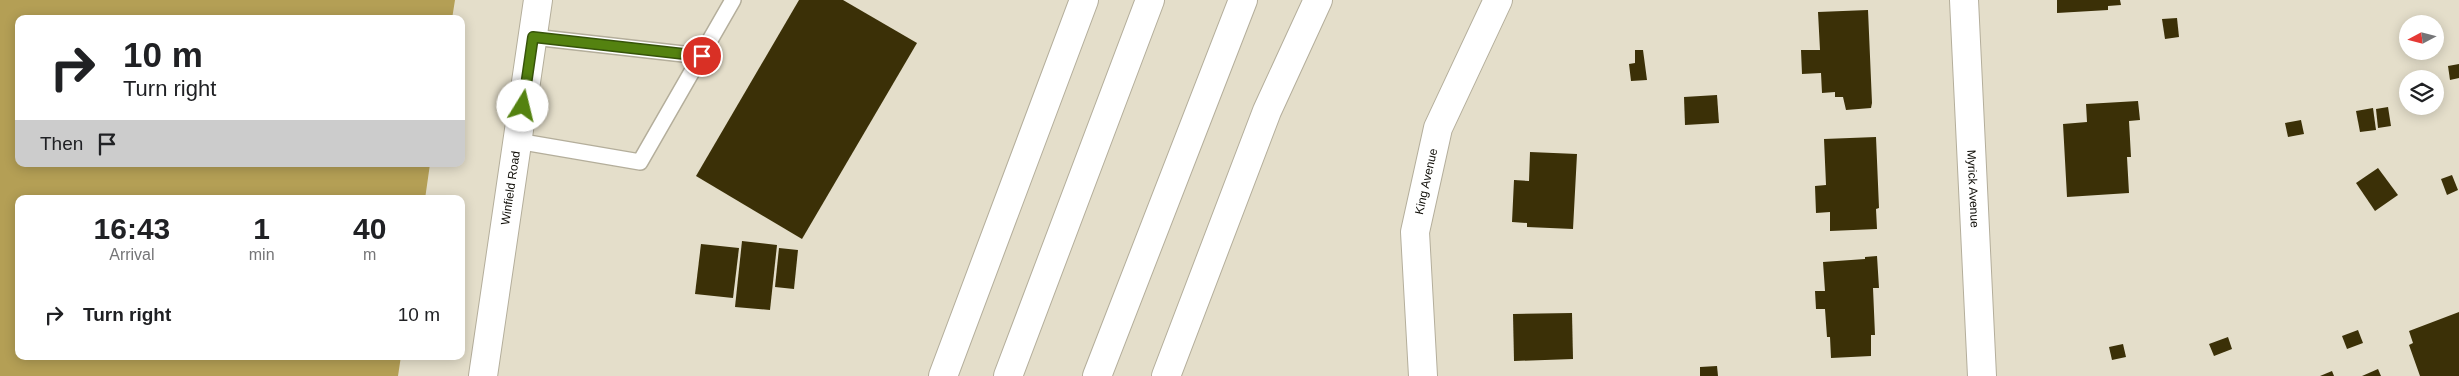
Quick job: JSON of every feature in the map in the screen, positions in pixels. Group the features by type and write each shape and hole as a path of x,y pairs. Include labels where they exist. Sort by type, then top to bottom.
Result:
{"main road":[{"name":"Winfield Road","path":"483,376 538,0"},
{"path":"943,376 1084,0"},
{"path":"1008,376 1150,0"},
{"path":"1097,376 1243,0"},
{"path":"1166,376 1267,111 1318,0"},
{"name":"King Avenue","path":"1422,376 1414,232 1438,128 1498,0"},
{"name":"Myrick Avenue","path":"1964,0 1982,376"},
{"path":"932,376 958,334"}],"lane":[{"path":"517,141 640,162 733,0"},
{"path":"533,37 702,56"}],"shaded area":[{"path":"0,0 455,0 453,15 15,15 15,167 430,167 426,195 15,195 15,360 400,360 398,376 0,376"}],"building":[{"path":"799,0 843,0 917,43 802,239 696,176"},
{"path":"2057,0 2120,0 2121,5 2108,6 2108,10 2057,13"},
{"path":"1868,10 1871,108 1846,110 1843,97 1835,97 1835,92 1822,93 1821,73 1802,74 1801,50 1820,50 1818,12"},
{"path":"2177,18 2179,37 2165,39 2162,19"},
{"path":"1635,50 1643,50 1647,80 1631,81 1629,64 1635,63"},
{"path":"2459,64 2459,78 2450,80 2448,66"},
{"path":"1717,95 1719,123 1685,125 1684,97"},
{"path":"2138,101 2140,120 2129,121 2131,157 2127,157 2129,193 2067,197 2063,124 2087,122 2086,104"},
{"path":"2388,107 2391,126 2378,128 2376,109"},
{"path":"2373,108 2376,130 2360,132 2356,111"},
{"path":"2301,120 2304,134 2288,137 2285,123"},
{"path":"1876,137 1879,208 1876,209 1877,229 1830,231 1830,212 1816,213 1815,186 1826,185 1824,139"},
{"path":"1530,152 1577,154 1573,229 1527,227 1527,223 1512,222 1514,180 1529,181"},
{"path":"2378,168 2398,195 2375,211 2356,183"},
{"path":"2452,175 2458,190 2447,195 2441,179"},
{"path":"742,241 777,245 770,310 735,307"},
{"path":"701,244 739,248 733,298 695,294"},
{"path":"779,248 798,250 794,289 775,287"},
{"path":"1877,256 1879,288 1873,288 1875,335 1871,335 1871,356 1831,358 1830,337 1827,337 1825,309 1816,309 1815,291 1825,291 1823,262 1865,259 1865,257"},
{"path":"2459,312 2459,376 2420,376 2409,345 2413,343 2409,331"},
{"path":"1572,313 1573,359 1514,361 1513,314"},
{"path":"2358,330 2363,343 2347,349 2342,336"},
{"path":"2228,337 2232,349 2214,356 2209,344"},
{"path":"2123,344 2126,357 2112,360 2109,347"},
{"path":"1717,366 1718,376 1700,376 1700,367"},
{"path":"2378,369 2381,376 2362,376"},
{"path":"2332,371 2334,376 2320,376"}],"route":[{"path":"523,106 533,37 702,56"}]}
